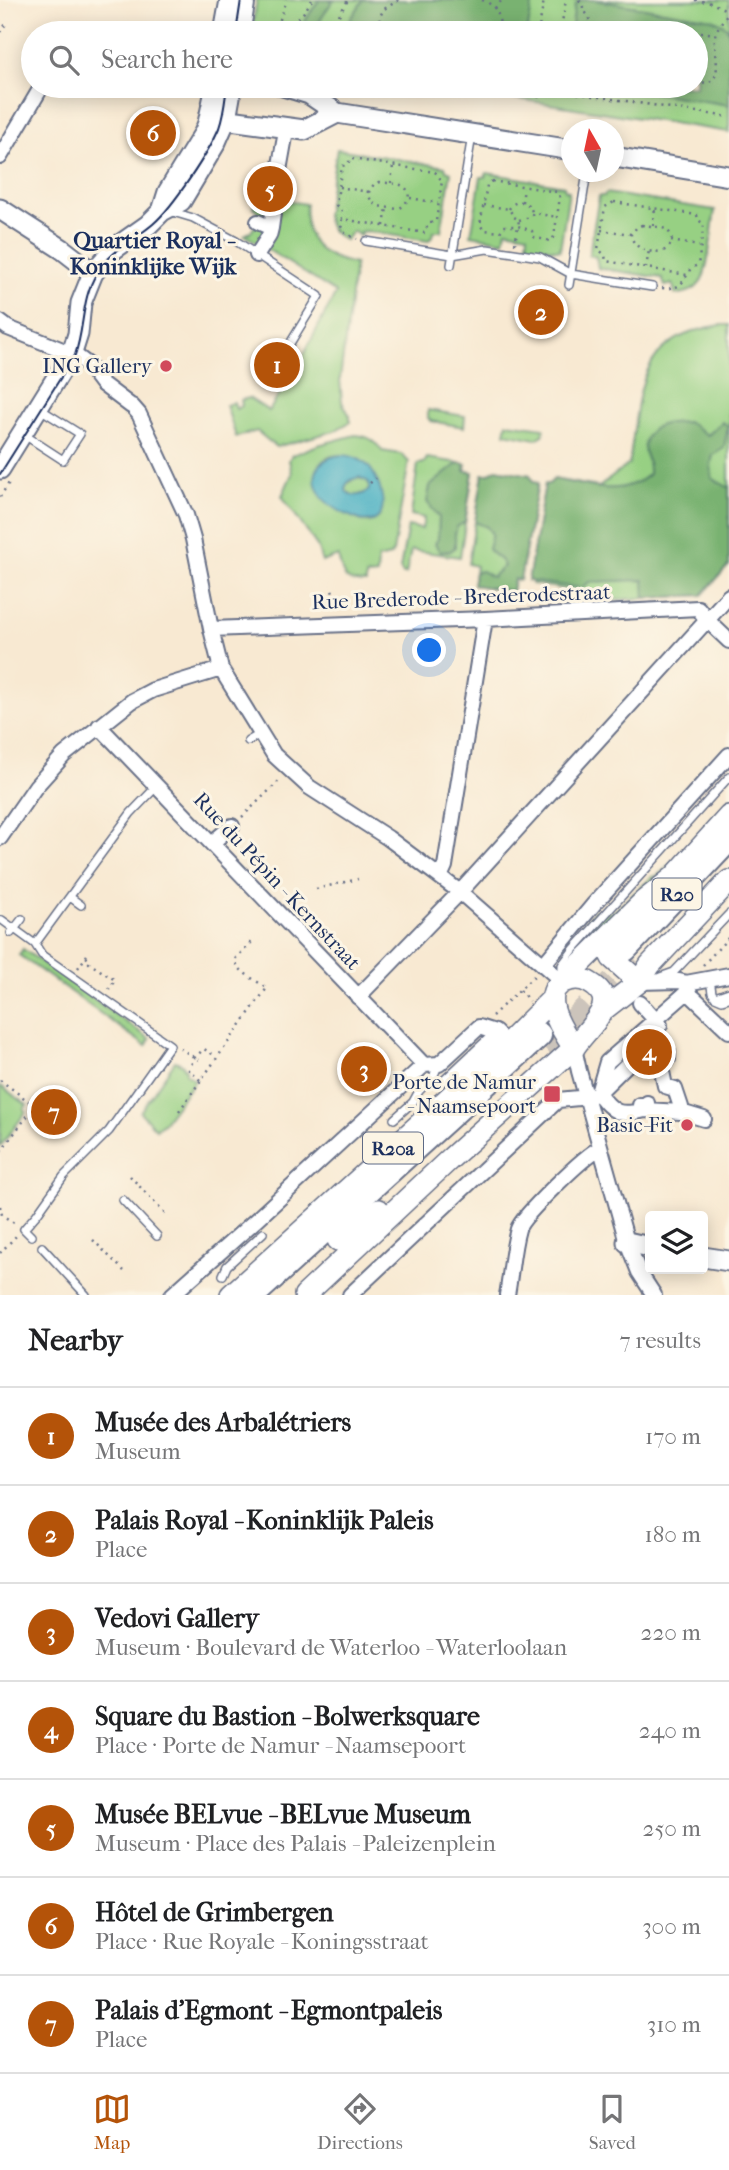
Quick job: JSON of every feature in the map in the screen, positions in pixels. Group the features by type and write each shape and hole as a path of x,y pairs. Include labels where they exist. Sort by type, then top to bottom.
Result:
{"highway":[{"name":"R20","path":"633,963 729,839"},
{"name":"R20","path":"633,963 729,859"},
{"path":"253,1295 333,1234 561,1042"},
{"path":"278,1295 333,1234"}],"main road":[{"path":"226,21 230,0"},
{"path":"242,21 245,0"},
{"path":"217,98 219,116"},
{"path":"0,469 72,354 78,334 81,303 93,273 114,248 148,225 162,211 168,192 204,133 219,116 227,98"},
{"path":"315,98 337,113 561,148"},
{"path":"219,116 304,130 337,113"},
{"path":"624,159 729,176"},
{"path":"0,209 55,244 93,273"},
{"name":"R20a","path":"231,1295 361,1178 501,1037 557,990 644,901 674,877 729,816"},
{"path":"674,877 613,944 610,950 612,958 650,965 729,881"},
{"path":"603,1010 601,995 591,983 578,978 557,990 554,1009 561,1042 598,1020 603,1010 619,999 633,963"},
{"name":"R20a","path":"305,1295 451,1158 561,1042"},
{"path":"264,1265 333,1234 451,1158"},
{"path":"333,1234 361,1178"},
{"path":"626,1242 645,1246"},
{"path":"708,1257 729,1261"}],"street":[{"path":"0,157 35,98"},
{"path":"278,176 285,136"},
{"path":"257,255 269,236 265,225 275,200"},
{"path":"0,322 8,328 83,360 102,384 139,414 186,515 194,539 211,629 222,669 254,738 309,787 387,838 460,892 538,961 557,990"},
{"path":"358,997 460,892 707,620 724,610 729,597"},
{"name":"Rue Brederode - Brederodestraat","path":"211,629 698,608 707,620"},
{"path":"440,877 445,866 485,619"},
{"path":"707,620 729,641"},
{"path":"0,838 36,786 64,755 99,726 132,701 153,690 222,669"},
{"name":"Rue du Pépin - Kernstraat","path":"99,726 213,842 218,852 358,997 431,1065"},
{"path":"538,961 594,904 729,755"},
{"path":"213,842 237,822"},
{"path":"633,963 650,983 679,981 729,1031"},
{"path":"601,1104 607,1062 688,990 710,978 729,975"},
{"path":"601,1104 656,1039 661,1025 640,1003"},
{"path":"172,1295 191,1271 479,1027 501,1037"},
{"path":"656,1039 668,1052 668,1059 661,1067 665,1086"},
{"path":"561,1042 579,1071 626,1242 639,1272 654,1295"},
{"path":"350,1295 558,1100 601,1104 626,1115 645,1104 651,1092 665,1086 675,1089 681,1109"},
{"path":"645,1104 681,1109 704,1119"},
{"path":"507,1295 519,1227 573,1168 600,1148"}],"lane":[{"path":"451,265 472,135"},
{"path":"569,285 585,182"},
{"path":"162,211 181,213 236,241 319,296 286,350"},
{"path":"363,241 453,255 487,249 540,257 571,274 652,287"},
{"path":"23,434 63,460 80,434 39,408"},
{"path":"557,990 562,965 574,949 729,777"},
{"path":"35,944 131,813 157,786"},
{"path":"70,897 81,905"},
{"path":"633,963 674,972 729,914"},
{"path":"13,931 22,919"},
{"path":"2,920 13,931 35,944 42,955 170,1045 108,1131 64,1176 24,1229 32,1236"},
{"path":"710,978 715,997 722,1000 729,998"},
{"path":"715,997 729,992"},
{"path":"445,1083 501,1037"},
{"path":"394,1119 413,1102 419,1091 433,1077 431,1065"},
{"path":"123,1200 157,1236"},
{"path":"223,1275 227,1266 263,1233"},
{"path":"42,1247 86,1295"}],"path":[{"path":"279,21 287,0"},
{"path":"295,21 312,0"},
{"path":"335,21 348,0"},
{"path":"380,21 384,9 399,0"},
{"path":"482,0 492,3 498,11 500,21"},
{"path":"495,8 502,0"},
{"path":"540,21 544,0"},
{"path":"562,21 566,0"},
{"path":"579,0 590,21"},
{"path":"695,0 712,1 729,11 715,34 717,67 714,78 708,83"},
{"path":"0,32 6,24"},
{"path":"708,34 715,34"},
{"path":"612,98 729,117"},
{"path":"342,219 425,233 428,224 436,222 442,181 435,173 352,159 342,166 336,205 341,211 341,226 345,233 363,241"},
{"path":"391,184 393,166"},
{"path":"492,181 524,187 557,192 561,197 551,241 533,237 532,231 518,226 504,226 500,232 484,230 480,225 487,185 492,181"},
{"path":"379,182 391,184 406,189 409,198 403,207 398,209 375,205 371,202 369,191 370,187 379,182"},
{"path":"339,187 369,191"},
{"path":"522,202 524,187"},
{"path":"409,198 438,203"},
{"path":"509,209 516,202 522,202 528,204 533,213"},
{"path":"664,289 674,289 682,284 691,268 698,265 704,224 697,215 614,202 605,207 598,249 605,255 606,261 687,275"},
{"path":"484,205 509,209"},
{"path":"384,226 387,207"},
{"path":"653,227 655,208"},
{"path":"509,209 513,218 519,220 530,217 533,213"},
{"path":"533,213 557,217"},
{"path":"516,243 519,220"},
{"path":"642,225 664,229 669,232 671,241 666,250 649,250 634,245 631,234 642,225"},
{"path":"601,230 631,234"},
{"path":"671,241 701,246"},
{"path":"646,268 649,250"},
{"path":"370,483 376,478"},
{"path":"330,606 337,605 331,586"},
{"path":"237,822 290,770"},
{"path":"316,889 358,879"},
{"path":"688,990 729,937"},
{"path":"179,1111 267,988 235,962 254,940"},
{"path":"83,961 86,956 90,960 89,963 115,980 103,998"},
{"path":"479,1027 538,961"},
{"path":"200,1080 189,1070 196,1059 204,1049 217,1056"},
{"path":"187,1052 196,1059"},
{"path":"0,1080 35,1107 0,1152"},
{"path":"130,1176 167,1216"},
{"path":"0,1206 2,1215 24,1229 0,1253"},
{"path":"93,1240 124,1271"}],"green space":[{"path":"257,0 729,0 729,132 512,98 708,98 708,21 253,21"},
{"path":"319,0 333,0 320,21 305,21"},
{"path":"363,0 533,0 529,21 350,21"},
{"path":"581,0 595,0 713,19 726,26 729,33 729,105 686,98 708,98 708,21 573,21 575,5"},
{"path":"337,149 445,167 451,172 441,231 434,231 428,241 366,231 361,232 360,236 353,231 345,240 334,233 326,215"},
{"path":"487,173 564,186 565,190 569,191 560,250 527,245 528,234 506,230 504,241 471,235 481,177 485,177"},
{"path":"259,193 265,197 306,204 307,228 316,245 332,257 355,264 340,379 342,402 350,416 350,422 334,431 276,447 257,431 236,437 226,405 234,402 236,409 242,406 241,400 249,398 269,411 299,363 336,293 245,235 257,222 258,211 253,207"},
{"path":"606,193 715,210 706,269 695,289 675,294 673,284 665,286 662,278 598,268 596,257 589,255 599,196"},
{"path":"729,325 729,565 702,595 592,601 590,593 532,584 532,581 528,581 545,484 554,479 599,487 629,464 640,392 646,373 656,356 671,342 692,332"},
{"path":"428,410 465,416 464,427 431,421 428,418"},
{"path":"687,422 708,435 722,422 728,426 724,448 713,455 711,465 712,478 729,488 729,565 702,595 645,598 644,580 589,582 582,588 528,581 545,484 554,479 591,487 615,488 638,482 649,474 644,448 648,434 664,424"},
{"path":"507,423 544,428 543,435 536,439 505,433"},
{"path":"355,435 371,439 382,451 401,454 409,462 393,552 390,556 378,559 377,575 366,576 366,583 348,580 341,569 338,556 322,562 317,546 282,496 292,474 289,460 292,455","holes":["341,455 359,460 372,471 379,487 382,505 377,519 365,522 352,517 337,509 319,492 316,476 319,465 327,458"]},
{"path":"427,458 466,464 465,471 473,472 460,557 411,550 406,574 403,574 400,569 408,526 422,529 424,518 411,515 418,464 424,463"},
{"path":"458,463 466,464 465,471 473,472 465,522 457,527 455,547 451,551 440,552 435,544 439,517 427,502 430,486"},
{"path":"496,469 530,475 533,482 538,483 520,580 514,579 512,591 473,585 476,566 468,564 483,474"},
{"path":"496,469 530,475 533,482 538,483 520,580 514,579 512,591 473,585 475,572 482,571 492,577 504,566 488,549 492,534 487,527 475,522 483,474"},
{"path":"355,478 367,480 370,487 367,492 355,496 346,491 346,485"},
{"path":"729,802 729,807 680,859 634,897 580,949 569,940 595,910 608,913 616,910 653,876 665,869"},
{"path":"23,949 150,1039 146,1046 19,955"},
{"path":"175,1061 182,1064 186,1074 195,1080 156,1129 140,1112"},
{"path":"1,1086 27,1105 24,1109 26,1112 0,1147"}],"water":[{"path":"335,456 357,458 372,471 379,485 382,501 380,515 375,520 363,520 347,514 322,497 316,481 318,468 327,459","holes":["359,477 369,482 369,490 363,494 355,495 346,491 350,480"]}],"tunnel":[{"path":"275,200 278,176"},
{"path":"545,1049 635,959"}],"tram line":[{"path":"238,21 241,0"},
{"path":"0,474 75,355 88,292 97,273 116,252 161,216 190,179 219,128 225,98"}],"place":[{"name":"Hôtel de Grimbergen","path":"153,133"},
{"name":"Musée BELvue - BELvue Museum","path":"270,189"},
{"name":"Palais Royal - Koninklijk Paleis","path":"541,312"},
{"name":"Musée des Arbalétriers","path":"277,365"},
{"name":"ING Gallery","path":"166,366"},
{"name":"Square du Bastion - Bolwerksquare","path":"649,1052"},
{"name":"Vedovi Gallery","path":"364,1069"},
{"name":"Porte de Namur - Naamsepoort","path":"552,1094"},
{"name":"Palais d'Egmont - Egmontpaleis","path":"54,1112"},
{"name":"Basic-Fit","path":"687,1125"}],"district":[{"name":"Quartier Royal - Koninklijke Wijk","path":"153,253"}]}
